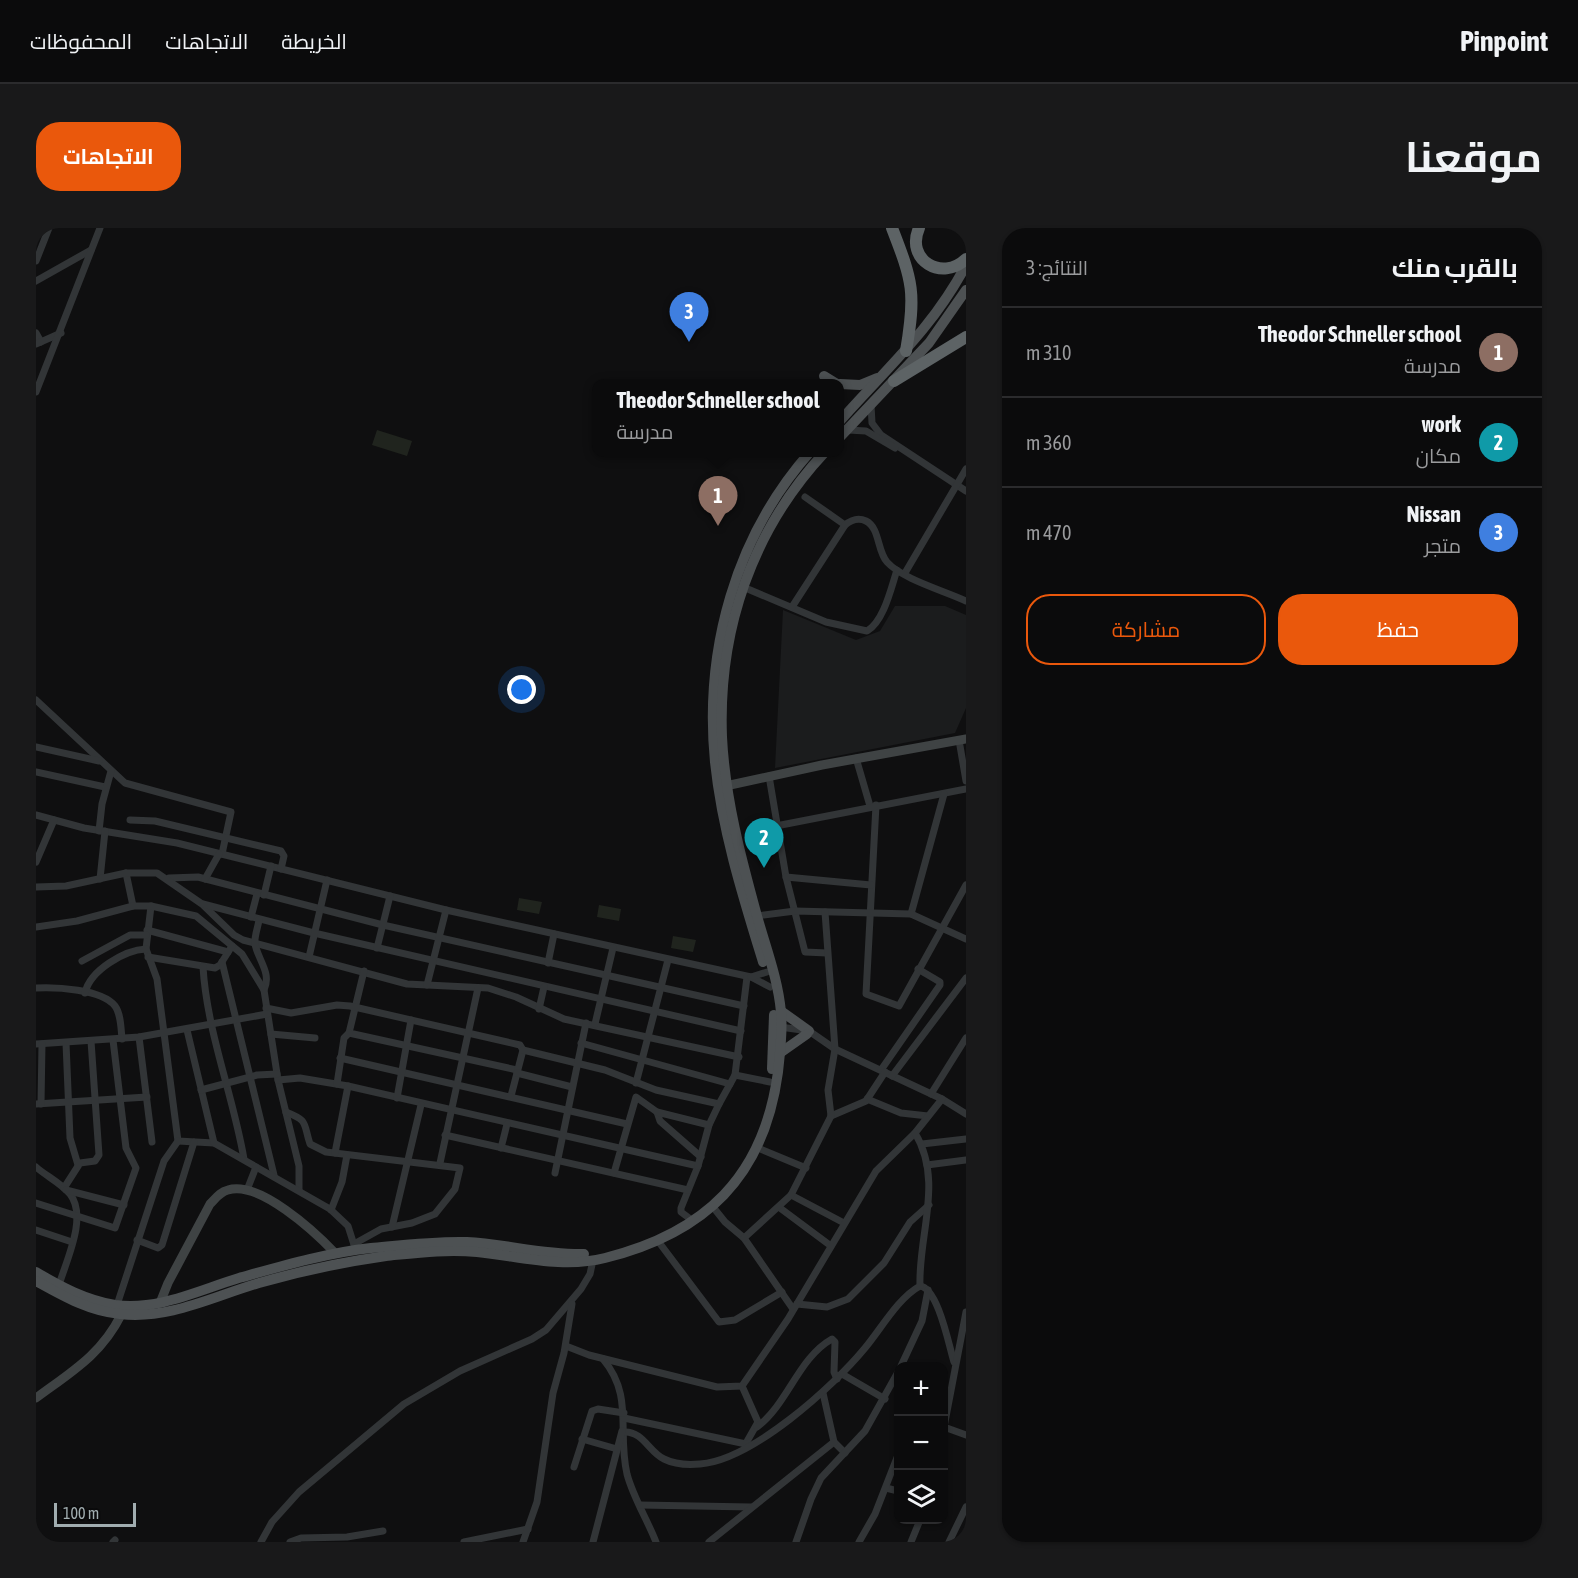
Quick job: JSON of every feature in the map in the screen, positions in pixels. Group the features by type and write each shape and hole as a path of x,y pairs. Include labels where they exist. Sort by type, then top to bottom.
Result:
{"highway":[{"path":"892,228 912,285 913,311 906,351"},
{"path":"919,228 915,244 921,260 928,265 953,269 966,259"},
{"path":"889,377 965,339"}],"main road":[{"path":"844,419 871,404 906,351 936,317 966,265"},
{"path":"844,431 855,412 889,377 934,337 966,290"},
{"path":"824,376 829,379"},
{"path":"844,384 860,385 889,377"},
{"path":"36,1272 82,1296 119,1310 160,1303 254,1279 341,1262 430,1251 593,1260 658,1240 695,1221 713,1207 745,1170 758,1148 768,1120 780,1053 770,987 743,896 713,740 726,612 739,566 770,503 807,457"},
{"path":"718,695 743,587 759,545 781,506 822,457"},
{"path":"36,1281 78,1304 164,1313 254,1279 355,1247 453,1242 528,1256 572,1255 604,1252 645,1240 689,1218 711,1201 747,1155 763,1114 781,1011 776,980 723,787"},
{"path":"780,1053 809,1033 781,1011"}],"street":[{"path":"36,261 49,228"},
{"path":"36,392 61,333 100,228"},
{"path":"36,281 91,250"},
{"path":"36,333 38,343 61,333"},
{"path":"871,404 870,415 873,426 898,448"},
{"path":"844,434 853,429 863,430 898,448 966,490"},
{"path":"905,573 966,469"},
{"path":"805,497 845,525"},
{"path":"792,607 845,525 855,519 869,523 882,555 897,570 966,601"},
{"path":"743,587 837,626 867,631 873,627 880,613 897,570"},
{"path":"36,700 126,784 231,812 221,854 206,879"},
{"path":"723,787 856,758 962,739 966,781"},
{"path":"36,747 102,762"},
{"path":"856,758 873,806 866,994 897,1007 966,885"},
{"path":"100,879 105,787 111,771"},
{"path":"36,772 105,787"},
{"path":"769,776 786,878 806,953 827,953"},
{"path":"776,826 966,789"},
{"path":"911,914 944,794"},
{"path":"36,815 102,831 221,854 446,910 749,977 770,987"},
{"path":"36,862 54,820"},
{"path":"130,820 155,821 281,851 284,856 281,868"},
{"path":"251,917 271,867"},
{"path":"36,887 66,886 126,873 152,872 169,878 202,904 234,935 255,943 408,984 488,988 564,1019 739,1057"},
{"path":"126,873 133,906"},
{"path":"169,878 190,876 206,879 260,895 383,925 744,1006"},
{"path":"786,878 871,885"},
{"path":"309,957 327,880"},
{"path":"377,948 390,896"},
{"path":"202,904 377,948 741,1031"},
{"path":"36,927 77,921 133,906 151,906 196,916 230,949 247,960 264,990 277,1077 299,1170 299,1190"},
{"path":"36,1398 100,1347 110,1335 164,1161 178,1141 157,979 147,953 146,932 151,906"},
{"path":"427,985 446,910"},
{"path":"757,915 795,911 911,914 944,927 966,939"},
{"path":"744,1238 780,1208 791,1195 831,1116 828,1090 835,1049 825,912"},
{"path":"259,920 255,943 266,971 267,980 264,990"},
{"path":"82,961 130,935 146,932 230,949"},
{"path":"548,963 554,934"},
{"path":"595,1024 612,948"},
{"path":"85,993 90,979 132,950 215,969 230,949"},
{"path":"636,1083 668,960"},
{"path":"222,962 274,1175"},
{"path":"202,967 206,1004 228,1083 244,1159"},
{"path":"831,1116 867,1099 939,985 940,982 918,969"},
{"path":"337,1084 345,1036 349,1034 364,972"},
{"path":"749,977 766,972"},
{"path":"488,988 490,974"},
{"path":"689,1218 681,1210 701,1157 709,1125 735,1075 749,977"},
{"path":"886,1072 966,978"},
{"path":"36,988 61,987 103,997 115,1006 122,1039"},
{"path":"539,1009 544,987"},
{"path":"440,1163 477,988"},
{"path":"147,1097 39,1104 39,1044 113,1040 164,1034 237,1020 267,1011 291,1012 337,1005 356,1007 520,1045 523,1050 605,1070 656,1090 719,1104"},
{"path":"397,1098 411,1020"},
{"path":"555,1173 586,1023"},
{"path":"187,1030 214,1143"},
{"path":"778,1030 809,1033 835,1049 942,1099 963,1112 966,1103"},
{"path":"271,1034 315,1038"},
{"path":"349,1034 517,1071 572,1087"},
{"path":"139,1037 152,1142"},
{"path":"931,1094 966,1038"},
{"path":"36,1203 114,1229 136,1168 126,1148 113,1040"},
{"path":"65,1189 78,1165 82,1162 95,1161 99,1155 91,1041"},
{"path":"66,1043 67,1102 73,1154 78,1165"},
{"path":"581,1043 730,1084"},
{"path":"511,1096 523,1050"},
{"path":"340,1058 627,1124"},
{"path":"735,1075 770,1082"},
{"path":"201,1090 251,1077 300,1078 348,1086 421,1105 698,1166"},
{"path":"335,1154 348,1086"},
{"path":"614,1173 636,1097 657,1112 709,1125"},
{"path":"867,1099 901,1113 928,1116"},
{"path":"742,1386 795,1306 876,1171 915,1133 942,1099"},
{"path":"392,1227 421,1105"},
{"path":"178,1141 214,1143 274,1175 331,1210 348,1226 355,1247 377,1230 435,1214 449,1200 459,1179 461,1169 457,1166 335,1154 310,1144 306,1124 301,1118 286,1112"},
{"path":"657,1112 660,1121 701,1157"},
{"path":"501,1148 507,1124"},
{"path":"624,1422 665,1460 682,1463 712,1462 745,1446 823,1393 840,1377 903,1301 920,1286 929,1206 927,1165 915,1133"},
{"path":"445,1135 688,1190"},
{"path":"921,1144 966,1139"},
{"path":"138,1240 158,1248 162,1245 194,1142"},
{"path":"758,1148 806,1168"},
{"path":"331,1210 342,1182 347,1155"},
{"path":"927,1165 966,1160"},
{"path":"36,1167 65,1189 75,1203 77,1217 72,1242 58,1285"},
{"path":"247,1190 256,1167"},
{"path":"65,1189 124,1205"},
{"path":"160,1303 168,1283 210,1204 228,1190 247,1190 294,1215 335,1253"},
{"path":"791,1195 844,1222"},
{"path":"713,1207 725,1222 744,1238 782,1292 795,1306 826,1307 848,1299 884,1263 910,1222 929,1206"},
{"path":"780,1208 831,1246"},
{"path":"36,1230 72,1242"},
{"path":"658,1240 719,1322 735,1320 782,1292"},
{"path":"261,1542 275,1517 299,1492 404,1404 460,1371 538,1336 573,1301 589,1278 593,1260"},
{"path":"168,1283 174,1299"},
{"path":"920,1286 928,1290 939,1312 955,1364"},
{"path":"903,1362 922,1321 928,1290"},
{"path":"523,1542 537,1502 553,1394 566,1346 573,1301"},
{"path":"948,1397 966,1312"},
{"path":"745,1446 757,1427 769,1416 816,1353 832,1338 835,1342 834,1372 885,1399"},
{"path":"566,1346 603,1359 717,1387 742,1386"},
{"path":"603,1359 617,1379 624,1422 626,1467 656,1542"},
{"path":"742,1386 757,1418 757,1427"},
{"path":"796,1542 815,1489 865,1431 894,1388"},
{"path":"823,1393 834,1442 845,1453"},
{"path":"574,1467 592,1411 598,1409 624,1422 745,1446"},
{"path":"593,1542 624,1422"},
{"path":"948,1428 966,1435"},
{"path":"582,1439 617,1449"},
{"path":"709,1542 834,1442"},
{"path":"859,1542 886,1488 894,1466"},
{"path":"886,1488 894,1490"},
{"path":"640,1505 752,1507"},
{"path":"949,1542 966,1507"},
{"path":"911,1542 918,1524"},
{"path":"464,1542 528,1529"},
{"path":"290,1542 301,1538 327,1540 383,1531"}],"shaded area":[{"path":"377,430 412,441 407,456 372,445"},
{"path":"895,606 945,606 966,615 966,708 955,733 775,768 783,610 856,640 880,631"},
{"path":"519,898 542,902 539,914 517,910"},
{"path":"599,905 621,909 619,921 597,917"},
{"path":"673,936 696,940 693,952 671,948"}],"place":[{"name":"Nissan","path":"689,342"},
{"name":"Theodor Schneller school","path":"718,526"},
{"name":"work","path":"764,868"}]}
